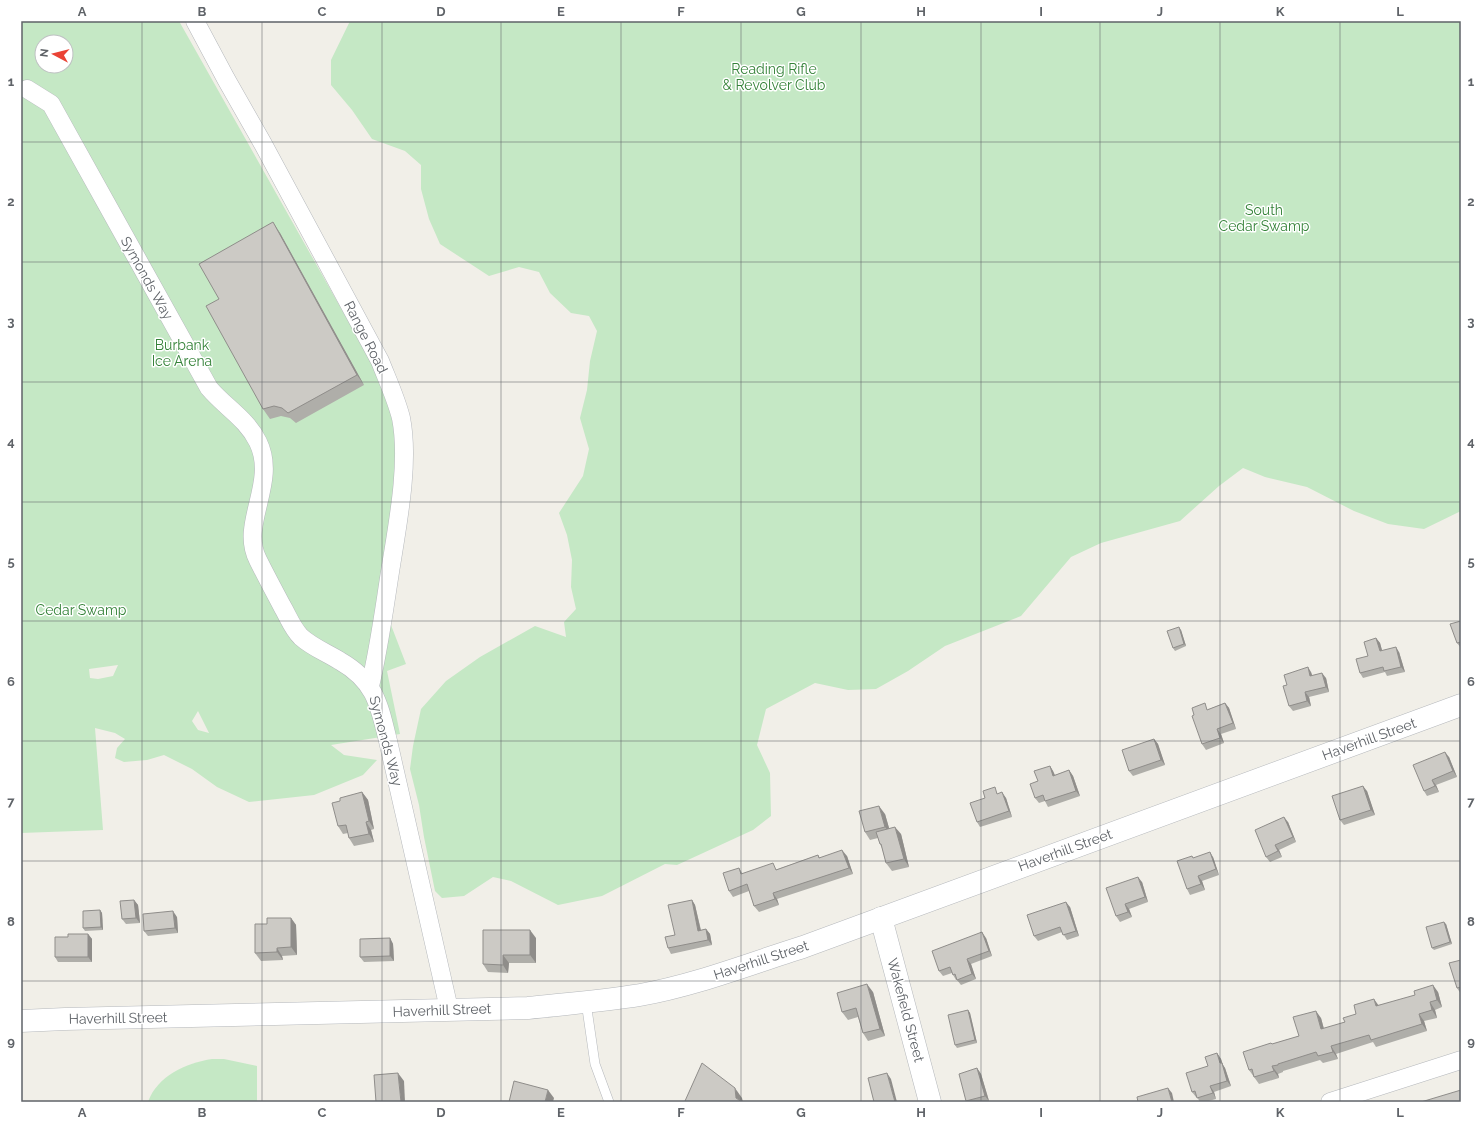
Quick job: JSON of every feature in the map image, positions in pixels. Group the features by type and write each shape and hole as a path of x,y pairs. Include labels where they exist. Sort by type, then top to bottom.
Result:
{"street":[{"name":"Range Road","path":"195,21 380,361 391,388 400,418 404,458 401,490 375,666 370,686"},
{"name":"Symonds Way","path":"27,89 51,104 209,388 217,398 245,422 258,442 264,463 264,478 254,527 253,546 257,559 292,625 302,637 355,671 370,686 380,711 388,741 449,1009"},
{"name":"Haverhill Street","path":"21,1021 528,1008 640,995 687,984 803,947 1461,705"},
{"name":"Wakefield Street","path":"881,918 930,1102"},
{"path":"1330,1102 1461,1060"}],"lane":[{"path":"586,1002 595,1064 610,1102"}],"green space":[{"name":"Burbank Ice Arena","path":"21,21 179,21 373,365 394,415 398,450 381,599 406,664 387,671 400,734 331,745 344,755 377,760 363,775 314,795 249,802 217,787 192,769 164,755 147,760 124,762 115,758 117,748 125,739 115,733 95,728 103,830 21,833","holes":["118,665 113,676 98,679 90,678 89,669","198,711 209,733 198,730 192,721"]},
{"path":"350,21 1461,21 1461,511 1424,529 1388,524 1354,511 1307,487 1265,477 1243,468 1219,486 1180,521 1101,543 1071,557 1021,616 945,646 908,671 876,689 848,690 815,683 766,709 757,745 770,773 771,816 753,830 677,865 665,864 602,896 558,905 511,881 493,877 464,896 442,898 435,891 419,805 410,769 421,709 446,681 480,657 535,626 566,637 564,622 576,609 571,587 572,560 567,535 559,513 583,476 589,449 580,418 587,390 590,361 597,331 589,316 571,313 550,293 539,272 519,267 489,276 440,244 429,219 421,189 421,165 405,151 372,139 352,110 331,85 331,60"},
{"path":"212,1059 224,1059 257,1066 257,1102 148,1102 152,1093 165,1078 192,1064"}],"building":[{"name":"Burbank Ice Arena","path":"273,222 357,375 288,413 282,408 274,406 263,409 206,306 219,299 199,264"},
{"path":"1461,621 1461,642 1457,643 1450,624"},
{"path":"1179,627 1184,644 1173,648 1167,631"},
{"path":"1376,638 1380,651 1396,647 1401,667 1384,671 1383,667 1360,673 1356,659 1368,656 1364,642"},
{"path":"1308,667 1310,676 1322,673 1326,687 1305,692 1307,701 1289,706 1283,686 1287,685 1284,675"},
{"path":"1205,703 1207,710 1225,703 1233,723 1217,729 1220,738 1202,744 1192,716 1194,715 1192,708"},
{"path":"1154,739 1161,760 1129,771 1122,750"},
{"path":"1445,752 1453,771 1432,780 1435,786 1424,791 1413,765"},
{"path":"1050,766 1053,776 1069,770 1076,791 1045,801 1043,795 1035,798 1030,784 1038,781 1034,771"},
{"path":"1363,786 1371,810 1340,820 1332,796"},
{"path":"995,787 997,794 1002,792 1009,811 977,822 970,803 985,798 983,791"},
{"path":"362,792 369,821 366,822 369,834 349,838 346,825 338,826 332,803 340,801 340,798"},
{"path":"879,806 885,827 865,832 859,811"},
{"path":"1284,817 1293,837 1275,845 1278,851 1266,857 1255,830"},
{"path":"895,827 904,859 886,863 876,832"},
{"path":"842,850 849,868 773,893 775,899 754,906 747,884 729,891 723,873 739,868 741,874 773,863 776,870 818,855 819,858"},
{"path":"1210,852 1216,869 1198,876 1201,884 1187,889 1177,861 1192,856 1193,858"},
{"path":"1138,877 1145,897 1125,904 1128,912 1116,916 1106,888"},
{"path":"134,900 136,918 122,919 120,901"},
{"path":"692,900 698,931 706,929 708,940 668,948 665,937 675,935 668,905"},
{"path":"1066,902 1076,931 1063,935 1060,927 1034,936 1027,915"},
{"path":"100,910 101,927 83,928 83,911"},
{"path":"173,911 175,928 144,931 143,914"},
{"path":"267,918 291,918 291,947 277,948 277,952 255,953 255,924 267,924"},
{"path":"1444,922 1450,942 1432,948 1426,927"},
{"path":"483,930 530,930 530,955 503,955 503,965 483,964"},
{"path":"982,932 989,951 967,959 972,974 957,980 950,967 939,971 932,951"},
{"path":"68,934 88,934 88,957 55,957 55,937 68,937"},
{"path":"390,938 390,956 360,957 360,939"},
{"path":"1461,960 1461,987 1457,988 1449,963"},
{"path":"867,984 880,1029 863,1033 856,1008 842,1012 837,993"},
{"path":"1433,985 1437,1000 1430,1002 1432,1010 1419,1014 1422,1024 1371,1040 1369,1035 1331,1046 1333,1052 1318,1056 1316,1052 1278,1064 1272,1066 1274,1071 1254,1077 1252,1069 1249,1070 1243,1052 1299,1036 1293,1017 1316,1011 1321,1029 1345,1022 1343,1018 1356,1014 1354,1005 1374,999 1376,1006 1415,995 1414,991"},
{"path":"968,1010 975,1040 955,1045 948,1015"},
{"path":"1217,1053 1220,1063 1222,1063 1227,1081 1210,1086 1213,1093 1197,1098 1195,1091 1192,1092 1186,1073 1208,1066 1205,1057"},
{"path":"702,1063 735,1088 736,1098 742,1102 686,1102 685,1101"},
{"path":"977,1068 985,1096 966,1101 959,1074"},
{"path":"398,1073 401,1102 376,1102 374,1075"},
{"path":"887,1073 895,1102 874,1102 868,1078"},
{"path":"514,1081 548,1090 545,1102 509,1102"},
{"path":"1168,1088 1172,1102 1138,1102 1137,1097"},
{"path":"1461,1090 1461,1102 1421,1102"}],"park label":[{"name":"Reading Rifle & Revolver Club","path":"774,78"},
{"name":"South Cedar Swamp","path":"1264,218"},
{"name":"Cedar Swamp","path":"81,610"}]}
